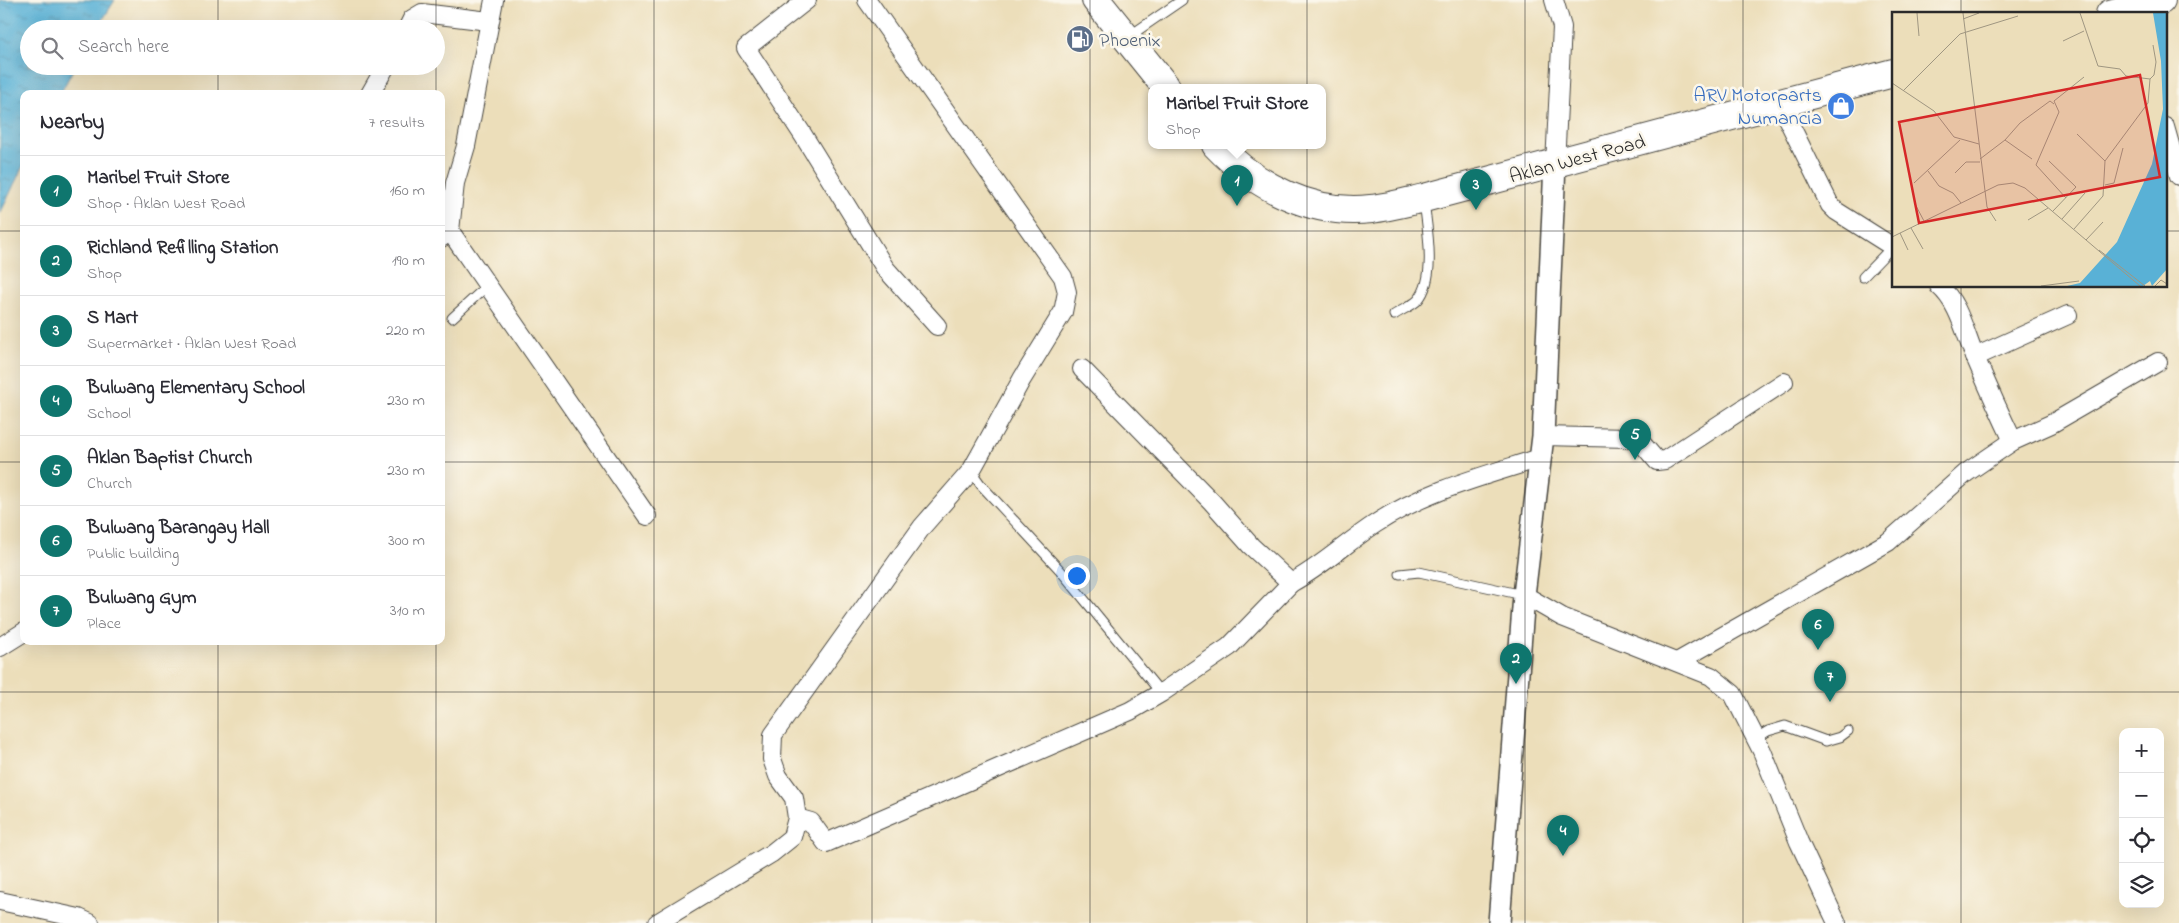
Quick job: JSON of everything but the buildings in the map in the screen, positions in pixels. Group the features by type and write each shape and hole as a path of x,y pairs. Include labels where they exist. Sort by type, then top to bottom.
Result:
{"main road":[{"path":"1096,0 1164,84"},
{"path":"2125,12 2161,0"},
{"name":"Aklan West Road","path":"1221,149 1246,171 1286,196 1316,206 1344,210 1370,209 1424,198 1555,164 1892,73"}],"street":[{"path":"494,0 488,20 466,146 455,183 446,234 488,284 647,516"},
{"path":"807,0 746,48 804,136 885,268 937,326"},
{"path":"657,923 772,853 792,837 798,818 794,798 778,776 772,759 773,735 922,527 972,471 1063,312 1067,292 1062,277 1052,261 868,0"},
{"path":"1499,923 1524,595 1543,436 1562,27 1554,0"},
{"path":"412,20 422,13 488,20"},
{"path":"372,90 381,75"},
{"path":"1780,104 1830,204 1836,211 1892,247"},
{"path":"2166,130 2179,176"},
{"path":"1941,288 1958,313 1975,357 2013,441"},
{"path":"1975,357 2068,315"},
{"path":"1677,662 1888,542 1966,473 2013,441 2051,424 2158,362"},
{"path":"1082,369 1212,502 1251,546 1290,583"},
{"path":"1543,436 1628,438 1639,440 1658,461 1664,460 1784,382"},
{"path":"798,818 811,822 826,842 1130,710 1161,693 1229,646 1290,583 1314,570 1376,523 1431,494 1540,458"},
{"path":"1524,595 1562,617 1710,676 1733,694 1837,923"},
{"path":"0,647 20,634"},
{"path":"0,901 79,918 90,923"}],"lane":[{"path":"1133,47 1182,0"},
{"path":"1394,315 1418,300 1427,280 1429,257 1424,198"},
{"path":"1863,277 1892,247"},
{"path":"452,318 488,284"},
{"path":"972,471 981,485 1060,570 1161,693"},
{"path":"1400,574 1419,572 1524,595"},
{"path":"1755,739 1768,731 1785,726 1826,741 1840,737 1848,731"}],"water":[{"path":"0,0 115,0 103,20 20,20 20,75 70,75 62,90 20,90 20,172 0,214"}],"place":[{"name":"Phoenix","path":"1080,39"},
{"name":"ARV Motorparts Numancia","path":"1841,106"},
{"name":"Maribel Fruit Store","path":"1237,206"},
{"name":"S Mart","path":"1476,210"},
{"name":"Aklan Baptist Church","path":"1635,460"},
{"name":"Bulwang Barangay Hall","path":"1818,650"},
{"name":"Richland Refilling Station","path":"1516,684"},
{"name":"Bulwang Gym","path":"1830,702"},
{"name":"Bulwang Elementary School","path":"1563,856"}]}
